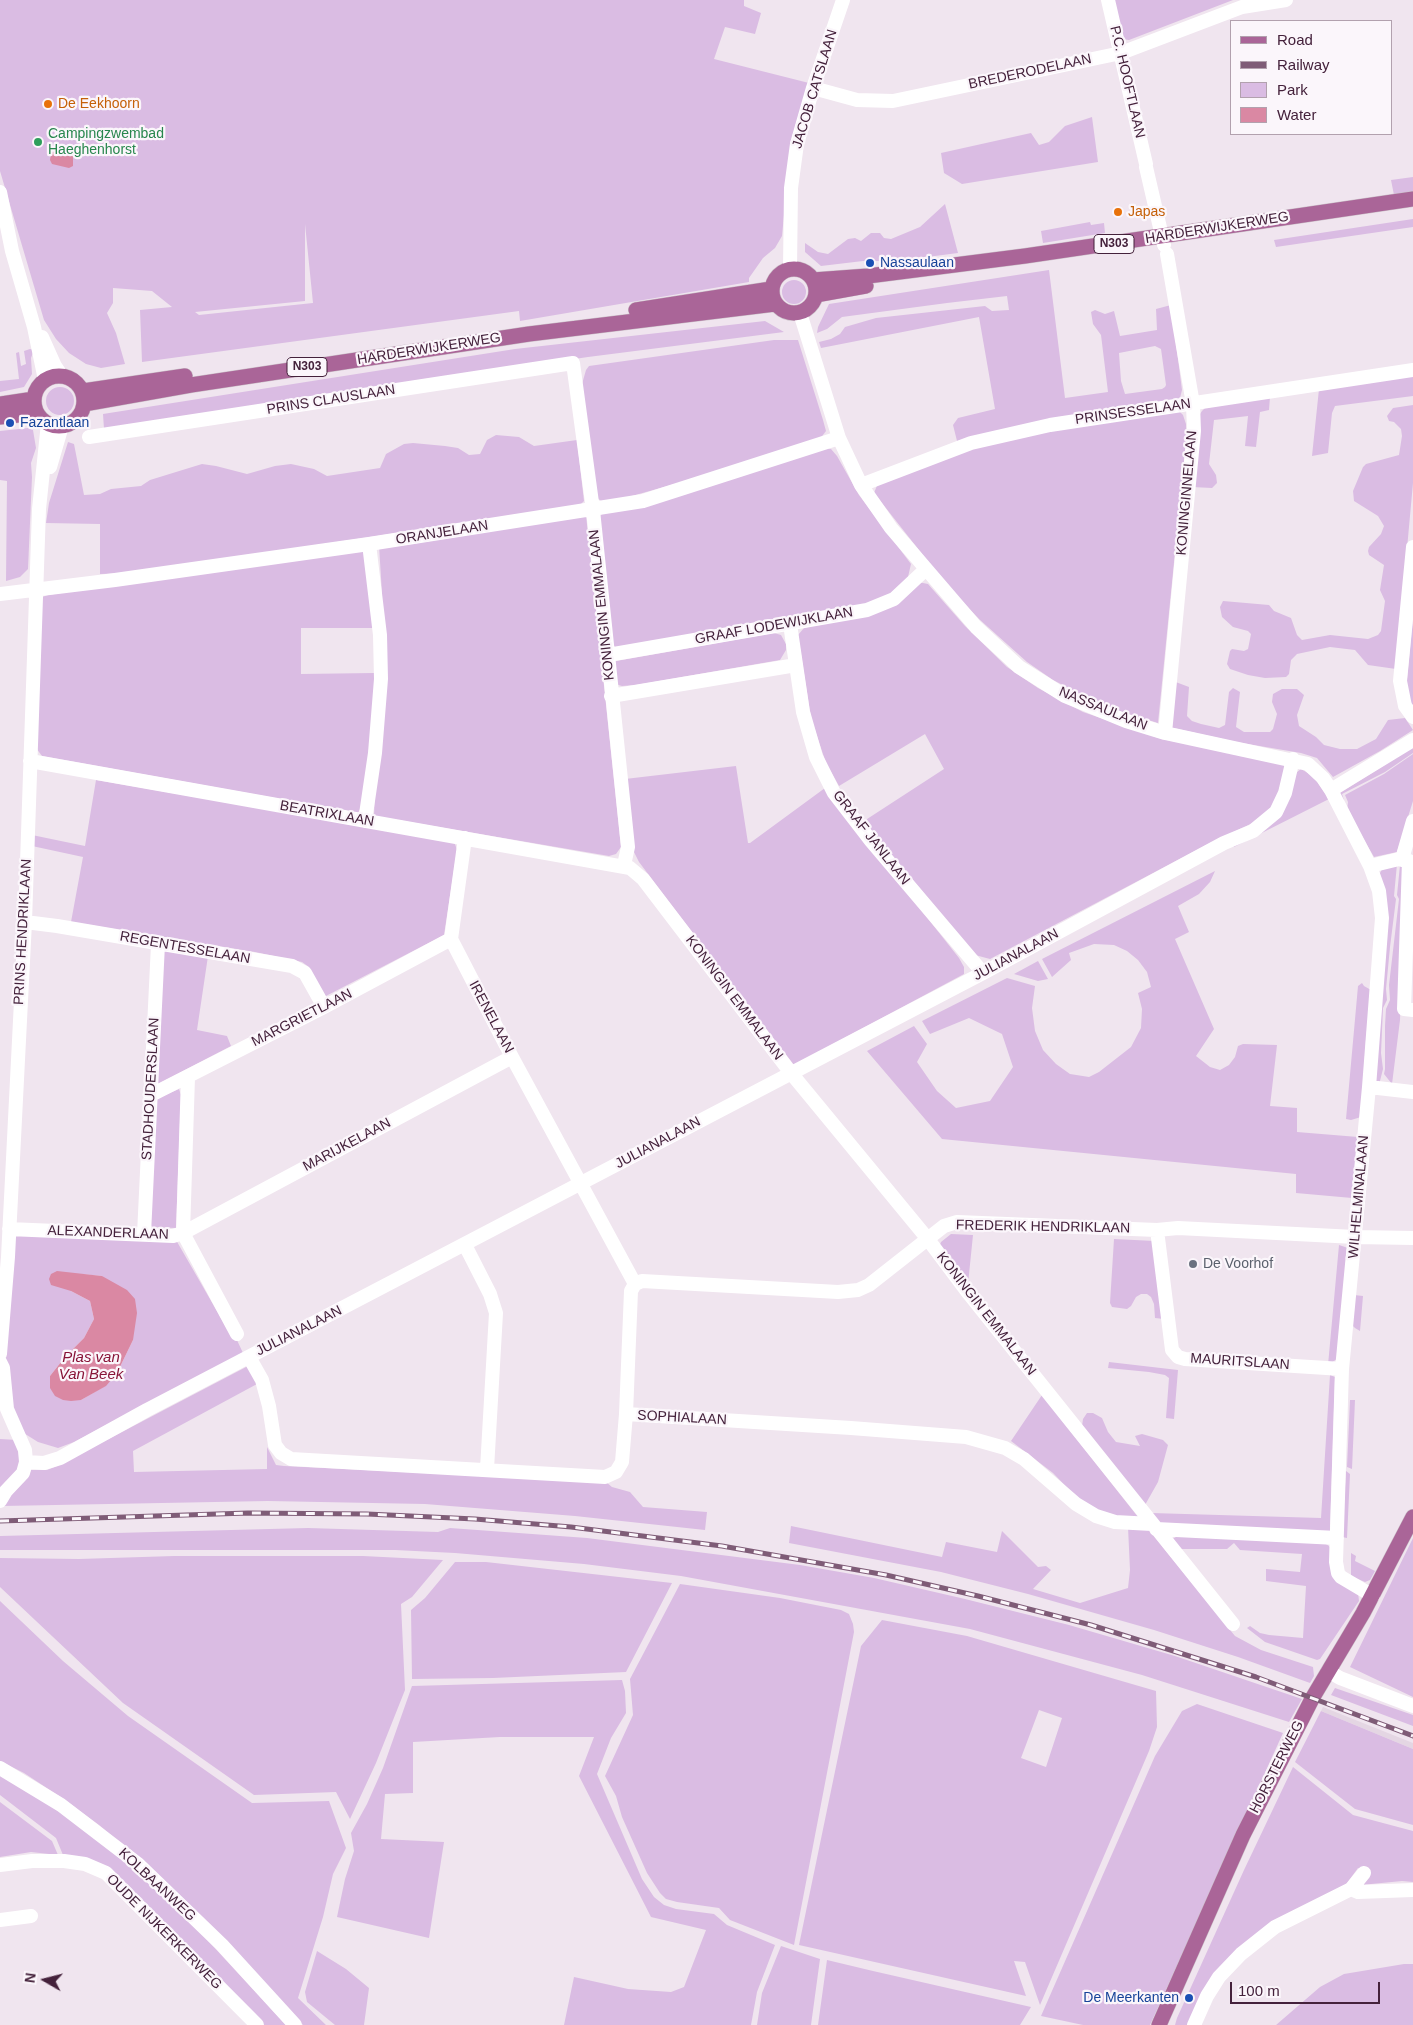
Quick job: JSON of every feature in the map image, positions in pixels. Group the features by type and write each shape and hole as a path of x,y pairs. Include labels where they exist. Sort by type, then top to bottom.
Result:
{"main road":[{"name":"HARDERWIJKERWEG","path":"1164,245 1191,232 1413,199"},
{"name":"HARDERWIJKERWEG","path":"815,287 868,276 1126,242 1164,245 1192,238 1413,208"},
{"path":"773,296 777,276 790,269 803,271 815,287 811,306 800,313"},
{"name":"HARDERWIJKERWEG","path":"84,397 191,385 773,296"},
{"name":"N303","path":"773,296 786,312 800,313"},
{"path":"0,404 45,415 70,424 82,412 84,397 78,383 62,375 52,376 45,380 36,391 45,415"},
{"path":"0,417 45,415"},
{"name":"HORSTERWEG","path":"1160,2025 1243,1835 1294,1733 1328,1671 1373,1596 1413,1517"}],"street":[{"name":"JACOB CATSLAAN","path":"790,269 789,223 793,166 813,88 842,0"},
{"name":"P.C. HOOFTLAAN","path":"1108,0 1164,245"},
{"name":"BREDERODELAAN","path":"813,88 857,100 893,101 1121,54 1243,3 1286,0"},
{"path":"0,192 12,251 31,316 45,380"},
{"name":"KONINGINNELAAN","path":"1164,245 1193,404 1194,431 1165,733"},
{"name":"NASSAULAAN","path":"800,313 840,438 860,485 891,528 926,569 976,626 1019,667 1065,696 1126,721 1165,733 1293,759 1308,764 1323,778 1331,790"},
{"path":"31,316 55,366 62,375"},
{"name":"PRINS CLAUSLAAN","path":"89,438 573,363"},
{"name":"KONINGIN EMMALAAN","path":"573,363 593,510 628,847 624,865 636,872 642,879 791,1073 927,1238 969,1294 1233,1624"},
{"name":"PRINSESSELAAN","path":"860,485 971,443 1050,425 1413,370"},
{"name":"PRINS HENDRIKLAAN","path":"0,1354 9,1229 6,1164 25,922 35,590 45,415"},
{"name":"ORANJELAAN","path":"0,594 369,544 643,501 840,438"},
{"path":"365,820 375,753 381,680 380,635 369,544"},
{"path":"1413,547 1410,612 1400,681 1405,706 1413,718"},
{"name":"GRAAF LODEWIJKLAAN","path":"608,655 867,610 894,599 926,569"},
{"name":"GRAAF JANLAAN","path":"790,624 803,712 816,757 834,793 871,842 983,973"},
{"path":"612,696 796,666"},
{"path":"1331,790 1413,740"},
{"name":"JULIANALAAN","path":"26,1462 44,1463 60,1458 983,973 1224,843 1253,831 1276,812 1285,793 1293,759"},
{"name":"BEATRIXLAAN","path":"30,761 624,865"},
{"name":"WILHELMINALAAN","path":"1331,790 1370,866 1379,891 1382,918 1356,1237 1342,1369 1336,1562 1338,1573 1348,1582 1373,1596"},
{"path":"1413,821 1408,861 1404,1009 1413,1010"},
{"path":"451,939 465,838"},
{"path":"1370,866 1408,861"},
{"name":"REGENTESSELAAN","path":"25,922 292,966 299,968 305,973 324,1007"},
{"name":"MARGRIETLAAN","path":"150,1095 324,1007 451,939"},
{"name":"IRENELAAN","path":"451,939 512,1057 635,1284"},
{"name":"STADHOUDERSLAAN","path":"144,1234 158,944"},
{"name":"MARIJKELAAN","path":"183,1234 512,1057"},
{"path":"183,1234 188,1077"},
{"path":"1369,1087 1413,1092"},
{"name":"FREDERIK HENDRIKLAAN","path":"635,1284 642,1281 838,1292 858,1290 869,1284 944,1226 958,1222 1157,1230 1178,1228 1413,1238"},
{"name":"ALEXANDERLAAN","path":"9,1229 173,1236 183,1234 237,1334"},
{"name":"MAURITSLAAN","path":"1157,1230 1172,1350 1178,1357 1342,1369"},
{"path":"465,1245 490,1294 496,1313 487,1469"},
{"path":"626,1414 631,1291 635,1284"},
{"name":"SOPHIALAAN","path":"249,1357 262,1380 269,1406 274,1445 281,1453 291,1459 605,1477 616,1472 622,1462 626,1414 851,1428 966,1437 1001,1446 1024,1459 1076,1504 1096,1516 1115,1522 1154,1526"},
{"path":"0,1362 3,1368 7,1409 25,1450 26,1462 23,1473 6,1491 0,1501"},
{"path":"1154,1526 1337,1538"},
{"path":"1328,1671 1340,1678 1413,1706"},
{"name":"KOLBAANWEG","path":"0,1768 61,1805 138,1864 222,1944 295,2025"},
{"name":"OUDE NIJKERKERWEG","path":"0,1865 32,1861 64,1861 86,1864 106,1873 257,2025"},
{"path":"1194,2025 1202,2004 1219,1977 1259,1939 1298,1914 1351,1890 1364,1873"},
{"path":"1351,1890 1358,1892 1413,1890"},
{"path":"0,1921 31,1916"}],"shaded area":[{"path":"1323,1707 1413,1743 1413,1749 1321,1711"}],"green space":[{"path":"0,0 744,0 744,6 761,13 755,34 725,27 714,59 809,83 790,152 782,236 775,248 763,258 749,278 749,282 520,321 519,311 142,362 140,310 172,307 152,291 113,288 113,303 107,313 116,333 125,364 101,368 86,364 69,353 56,339 44,320 0,171","holes":["305,224 313,303 199,315 195,312 305,301"]},
{"path":"1113,0 1233,0 1129,40 1122,39"},
{"path":"1092,117 1098,162 962,184 944,173 941,153 1031,133 1039,145 1049,142 1065,126"},
{"path":"1413,177 1413,191 1394,195 1391,180"},
{"path":"945,204 958,253 896,261 863,261 821,266 805,252 805,243 818,252 828,254 848,239 855,238 861,241 871,233 880,233 884,238 891,239 920,227"},
{"path":"1413,219 1413,227 1276,247 1274,240"},
{"path":"1090,222 1091,225 1104,223 1105,233 1043,243 1041,231"},
{"path":"1049,270 1065,398 1108,392 1101,335 1093,324 1091,312 1095,310 1105,314 1114,311 1120,336 1157,330 1156,309 1171,305 1182,390 1180,398 1176,401 957,441 953,425 958,418 995,409 979,317 821,348 819,342 840,334 845,327 876,318 985,306 992,311 1009,310 1007,296 842,317 827,329 817,333 829,304","holes":["1155,346 1161,349 1165,387 1125,394 1121,381 1119,353"]},
{"path":"794,280 802,284 806,292 802,300 794,304 786,300 782,292 786,284"},
{"path":"765,321 784,332 588,357 104,429 103,414 515,349"},
{"path":"774,340 798,340 826,431 820,439 621,499 601,501 595,496 582,384 589,366"},
{"path":"34,350 31,358 32,374 24,387 0,392 0,381 19,379 16,353 19,352 21,366 26,364 24,351"},
{"path":"1413,375 1413,396 1335,406 1332,413 1328,453 1312,456 1319,389"},
{"path":"60,387 70,391 74,401 70,411 60,415 50,411 46,401 50,391"},
{"path":"1270,397 1269,410 1260,412 1256,447 1245,446 1248,416 1214,420 1209,464 1216,475 1217,483 1212,488 1192,487 1198,417 1202,411 1206,407"},
{"path":"1413,405 1413,483 1396,669 1368,665 1355,650 1330,647 1297,654 1291,660 1289,674 1286,677 1265,678 1230,669 1227,664 1230,651 1232,649 1244,651 1248,649 1251,634 1248,631 1233,627 1222,617 1220,607 1223,601 1269,605 1274,611 1291,618 1297,635 1302,640 1330,635 1368,639 1378,635 1381,631 1385,601 1380,590 1384,565 1369,555 1368,551 1369,547 1381,534 1384,526 1378,516 1354,501 1353,491 1366,464 1399,455 1402,436 1401,429 1394,422 1389,421 1387,416 1393,408"},
{"path":"1179,411 1183,415 1186,424 1186,442 1158,723 1116,710 1086,697 1053,680 1027,662 979,619 945,583 874,493 878,483 954,453 1065,427"},
{"path":"28,428 33,430 36,448 31,463 28,569 20,577 6,581 7,481 0,480 0,431"},
{"path":"496,435 519,437 534,446 577,440 584,501 580,505 569,507 131,573 100,574 100,524 46,523 49,503 68,442 74,444 84,495 100,494 111,489 141,486 150,480 202,464 247,474 275,466 291,464 314,469 327,476 380,468 386,454 404,444 445,446 458,448 469,455 480,454 487,440"},
{"path":"826,448 831,449 837,456 859,495 911,564 908,577 902,584 881,601 621,648 615,647 611,643 597,518 602,514"},
{"path":"586,515 621,847 616,854 609,856 374,816 382,594 379,545"},
{"path":"362,548 367,562 373,628 301,628 301,674 374,673 374,703 363,804 358,813 42,756 36,748 42,597"},
{"path":"918,582 928,584 965,626 1007,667 1038,688 1083,712 1162,739 1283,763 1285,767 1276,802 1259,820 1208,844 990,959 975,955 864,821 944,769 925,734 839,786 826,763 811,718 798,635 804,628 836,620"},
{"path":"1413,618 1413,707 1406,689"},
{"path":"774,633 781,635 786,644 786,650 780,660 636,685 622,686 615,684 613,663 616,661"},
{"path":"1173,681 1189,687 1187,716 1192,721 1219,728 1225,725 1229,692 1233,688 1240,692 1236,727 1244,732 1270,732 1273,729 1277,714 1272,702 1273,694 1282,689 1297,689 1304,695 1297,715 1299,726 1316,737 1324,745 1340,749 1357,749 1376,739 1388,720 1405,718 1413,730 1333,777 1317,758 1301,753 1236,742 1169,727"},
{"path":"1413,747 1413,753 1385,772 1342,794 1344,800 1340,802 1340,793"},
{"path":"1413,754 1413,801 1397,852 1374,857 1347,810 1348,802 1345,795 1384,774"},
{"path":"736,766 748,843 825,788 959,958 964,967 964,974 794,1065 639,862 632,848 625,779"},
{"path":"1301,769 1313,776 1329,799 1234,847 1233,845 1266,826 1297,772"},
{"path":"96,780 454,841 457,850 444,935 324,997 309,967 302,962 255,952 71,922 83,857 32,846 32,835 85,846"},
{"path":"1397,864 1394,896 1396,899 1386,989 1387,1000 1383,1008 1381,1053 1383,1069 1379,1085 1374,1076 1380,873 1382,869"},
{"path":"1400,865 1406,870 1400,1020 1392,1084 1384,1074 1385,1026 1386,1009 1390,1000 1389,985 1399,899 1397,895"},
{"path":"1215,871 1210,882 1199,894 1178,906 1189,932 1175,939 1214,1029 1196,1056 1210,1067 1220,1070 1229,1065 1235,1057 1238,1046 1243,1044 1277,1045 1270,1106 1297,1108 1297,1132 1358,1137 1352,1198 1296,1193 1296,1174 942,1139 867,1051 914,1026 927,1044 917,1062 937,1091 956,1108 990,1101 1013,1067 1002,1034 969,1018 930,1034 922,1021 1007,978 1035,986 1032,1008 1035,1031 1043,1050 1056,1064 1070,1074 1089,1077 1099,1072 1131,1047 1141,1028 1142,1009 1138,993 1151,987 1147,972 1138,960 1127,951 1114,945 1094,944 1069,953 1071,960 1052,977 1042,959"},
{"path":"164,951 208,956 197,1030 227,1036 231,1046 156,1085"},
{"path":"1038,961 1048,979 1038,981 1014,974"},
{"path":"1362,983 1371,990 1361,1117 1351,1120 1346,1119 1358,986"},
{"path":"179,1089 181,1095 176,1228 152,1227 149,1221 156,1099"},
{"path":"951,1234 973,1235 968,1284 939,1247 941,1242"},
{"path":"15,1235 176,1240 233,1339 236,1338 243,1353 74,1442 58,1448 38,1442 22,1432 8,1401 5,1351","holes":["81,1274 102,1276 133,1340 117,1373 105,1386 81,1400 50,1376 84,1338 94,1319 90,1301 71,1291"]},
{"path":"1114,1239 1155,1241 1164,1319 1155,1318 1154,1304 1151,1297 1147,1294 1141,1294 1136,1297 1127,1309 1112,1307 1110,1303"},
{"path":"1339,1245 1348,1248 1340,1357 1328,1365"},
{"path":"1354,1295 1363,1296 1360,1331 1351,1324"},
{"path":"1109,1362 1178,1370 1174,1419 1166,1418 1169,1378 1165,1375 1149,1372 1108,1368"},
{"path":"248,1366 257,1384 133,1451 134,1472 267,1469 267,1447 276,1465 284,1466 606,1482 612,1487 630,1492 643,1507 707,1512 705,1530 575,1516 425,1504 268,1501 2,1506 7,1498 27,1478 31,1470 47,1470 57,1466"},
{"path":"1330,1375 1335,1377 1330,1532 1162,1525 1151,1513 1321,1518"},
{"path":"1042,1395 1138,1517 1107,1516 1080,1501 1053,1473 1011,1441"},
{"path":"1350,1400 1355,1400 1352,1469 1347,1467"},
{"path":"1087,1413 1093,1413 1102,1418 1108,1432 1116,1442 1140,1446 1135,1436 1142,1434 1163,1440 1168,1445 1158,1482 1145,1505 1082,1426 1083,1419"},
{"path":"0,1439 17,1440 19,1467 0,1492"},
{"path":"1346,1471 1350,1474 1347,1538 1342,1537"},
{"path":"791,1526 942,1557 946,1542 997,1552 1002,1531 1038,1567 1046,1566 1051,1570 1033,1589 1080,1603 1128,1588 1130,1570 1128,1527 1148,1529 1235,1636 1261,1650 1313,1667 1314,1676 1310,1683 1154,1630 1028,1594 941,1572 789,1543"},
{"path":"308,1528 438,1532 450,1528 587,1538 800,1565 874,1578 1069,1625 1175,1656 1302,1699 1289,1722 1142,1675 970,1629 681,1576 584,1564 395,1550 0,1550 0,1536"},
{"path":"1178,1536 1323,1542 1329,1546 1358,1592 1359,1601 1320,1659 1317,1660 1265,1642 1247,1628 1250,1626 1260,1633 1269,1635 1303,1638 1306,1586 1266,1581 1266,1569 1300,1572 1302,1554 1240,1550 1234,1543 1227,1549 1180,1549 1172,1539"},
{"path":"1413,1538 1413,1697 1350,1667"},
{"path":"1351,1553 1356,1556 1355,1561 1375,1571 1370,1580 1365,1582 1351,1576"},
{"path":"174,1556 363,1556 443,1560 412,1597 401,1604 405,1690 376,1763 350,1819 336,1792 254,1795 123,1703 0,1587 0,1558 79,1559"},
{"path":"455,1562 486,1562 672,1583 626,1672 493,1678 412,1679 411,1610 425,1598"},
{"path":"680,1584 780,1598 841,1610 849,1614 853,1624 854,1632 794,1945 730,1920 719,1908 666,1899 647,1873 622,1817 616,1796 605,1776 633,1715 630,1679"},
{"path":"0,1601 63,1661 128,1716 252,1803 329,1801 346,1848 333,1874 323,1917 298,1998 326,2025 303,2025 194,1911 141,1861 99,1825 65,1800 24,1773 0,1761"},
{"path":"882,1620 967,1636 1156,1691 1157,1727 1149,1751 1040,2005 1025,1962 1014,1961 1026,1996 799,1945 861,1646","holes":["1039,1710 1062,1718 1046,1767 1021,1758"]},
{"path":"622,1680 625,1691 626,1713 611,1738 597,1774 642,1879 654,1897 664,1905 676,1909 714,1914 727,1925 775,1945 757,1992 751,2025 564,2025 574,1977 628,1989 671,1992 684,1987 706,1930 651,1917 579,1776 594,1737 500,1737 413,1742 413,1793 385,1794 381,1839 444,1842 429,1938 337,1917 345,1879 354,1851 351,1833 367,1804 383,1768 412,1686"},
{"path":"1335,1688 1413,1715 1413,1726 1331,1695"},
{"path":"1197,1704 1283,1733 1150,2025 1083,2025 1041,2016 1155,1756 1182,1711"},
{"path":"1321,1711 1413,1749 1413,1825 1355,1809 1295,1762"},
{"path":"1293,1767 1353,1815 1413,1831 1413,1882 1402,1881 1361,1885 1369,1874 1358,1868 1342,1890 1257,1934 1189,2025 1175,2025 1244,1870"},
{"path":"0,1773 26,1788 121,1858 188,1919 286,2025 263,2025 112,1872 63,1855 56,1838 0,1795"},
{"path":"0,1802 52,1841 58,1855 31,1852 0,1857"},
{"path":"781,1946 820,1959 811,2025 757,2025 762,1993"},
{"path":"317,1951 346,1969 369,1988 364,2025 335,2025 307,2002 305,1992"},
{"path":"827,1960 1031,2007 1020,2025 818,2025"},
{"path":"1413,1964 1413,2025 1276,2025 1320,1987 1344,1974"}],"water":[{"path":"55,151 73,156 73,166 69,168 52,164 50,160 51,153"},
{"name":"Plas van Van Beek","path":"57,1271 102,1276 127,1290 135,1299 137,1313 133,1340 117,1373 106,1386 81,1400 63,1400 55,1396 50,1388 50,1376 84,1338 94,1319 90,1301 71,1291 51,1285 49,1279 51,1274"}],"railway":[{"path":"0,1521 248,1513 367,1514 475,1519 571,1527 722,1546 886,1575 1091,1625 1256,1677 1413,1736"}],"place":[{"name":"De Eekhoorn","path":"48,104"},
{"name":"Campingzwembad Haeghenhorst","path":"38,142"},
{"name":"Japas","path":"1118,212"},
{"name":"Nassaulaan","path":"870,263"},
{"name":"Fazantlaan","path":"10,423"},
{"name":"De Voorhof","path":"1193,1264"},
{"name":"De Meerkanten","path":"1189,1998"}]}
